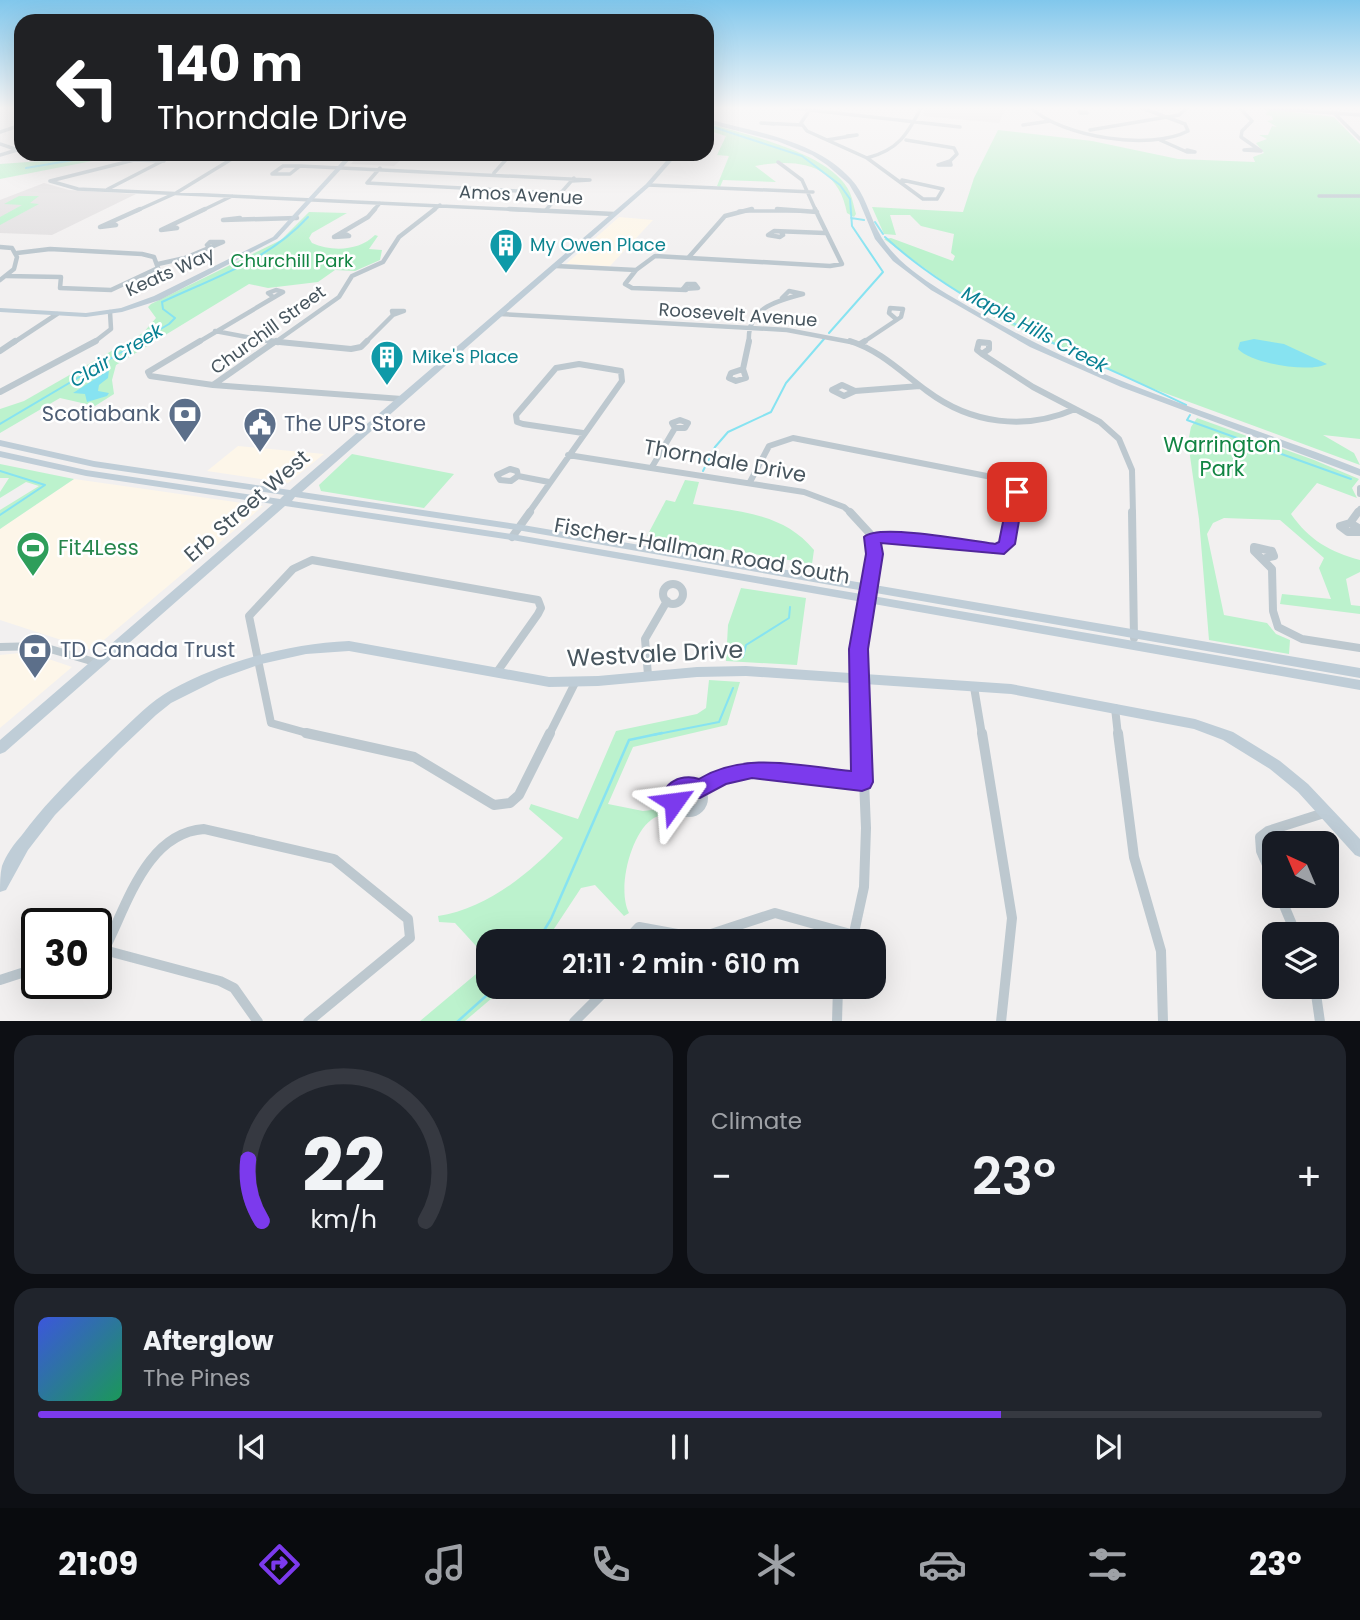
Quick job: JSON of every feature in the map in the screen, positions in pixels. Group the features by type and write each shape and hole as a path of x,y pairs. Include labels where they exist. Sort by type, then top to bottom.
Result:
{"main road":[{"path":"813,156 834,168 860,194 872,227 884,247 904,266 1001,328 1138,392 1360,473"},
{"name":"Keats Way","path":"0,310 57,314 110,312 147,302 242,257 275,238 297,218 346,161"},
{"name":"Erb Street West","path":"0,748 556,266 648,185 670,161"},
{"name":"Fischer-Hallman Road South","path":"0,443 93,464 295,492 1134,640 1360,673"},
{"name":"Fischer-Hallman Road South","path":"0,454 86,473 514,532"},
{"name":"Fischer-Hallman Road South","path":"1134,640 1360,685"},
{"name":"Westvale Drive","path":"0,885 18,852 41,819 149,713 196,684 258,662 307,648 349,646 575,683 722,670 1011,689 1166,716 1228,736 1275,765 1303,788 1360,850"}],"street":[{"path":"862,156 902,180 927,200 939,197 943,189 936,185 902,180"},
{"path":"867,158 876,156"},
{"path":"950,161 955,156"},
{"name":"Amos Avenue","path":"129,161 60,176 50,181 68,187 107,190 614,214"},
{"path":"107,190 164,161"},
{"path":"113,223 176,193 229,161"},
{"path":"495,173 505,161"},
{"path":"686,290 625,286 636,270 655,256 839,266 843,262 825,233 813,192 797,174 778,162"},
{"path":"300,166 290,174 272,174 282,167 300,166 341,166 573,179 545,211"},
{"path":"380,168 367,183 558,193"},
{"path":"648,185 813,192"},
{"path":"174,226 232,196"},
{"path":"1319,196 1360,196"},
{"path":"344,233 368,217 381,203"},
{"name":"Churchill Street","path":"213,385 339,297 352,276 383,261 399,237 440,205"},
{"path":"689,257 724,217 732,213 759,209 817,212"},
{"path":"240,218 297,218"},
{"path":"781,232 825,233"},
{"path":"0,247 12,248 17,253 16,267 0,280"},
{"path":"158,264 184,258 211,247"},
{"path":"6,276 61,277 64,280 58,286 64,289 106,291 156,271 158,264 154,257 142,254 50,249 17,253"},
{"path":"556,266 636,270"},
{"path":"213,385 189,384 148,374 272,296"},
{"path":"743,369 750,348 748,328 754,315 782,298"},
{"path":"0,392 100,339 111,328 110,312"},
{"path":"0,351 57,314"},
{"name":"Roosevelt Avenue","path":"500,314 806,332 860,345 897,364 920,386 959,409 1005,422 1048,420 1075,409"},
{"path":"214,331 274,342 357,348 393,315"},
{"path":"860,345 895,318"},
{"path":"982,354 1042,393 1075,409 1116,435 1126,448 1129,459 1134,640"},
{"path":"514,532 622,381 624,377 621,371 579,364 563,365 556,368 516,415 517,422 523,424 583,433"},
{"name":"Churchill Street","path":"213,385 402,399"},
{"path":"855,391 920,386"},
{"path":"652,467 675,428"},
{"path":"750,482 767,446 776,440 793,438 1002,478 1017,488 1007,544 998,550 929,540 873,537 874,554 858,678 866,828 864,887 855,929"},
{"name":"Thorndale Drive","path":"568,455 804,492 845,508 861,521 873,537"},
{"path":"519,476 549,482"},
{"path":"1360,488 1360,494"},
{"path":"1360,509 1350,523 1340,526 1348,532 1360,531"},
{"path":"1266,558 1274,573 1272,611 1278,627 1302,639 1360,648"},
{"path":"497,672 538,614 541,608 538,600 320,560 298,565 253,609 250,624 269,718 276,727 414,757 494,805 510,803 519,795 575,683"},
{"path":"648,675 645,639 667,601"},
{"path":"0,647 40,646 98,663"},
{"path":"974,687 1012,918 1001,1021"},
{"path":"1115,708 1134,857 1161,951 1163,1021"},
{"path":"700,789 721,777 752,769 862,782"},
{"path":"1268,831 1324,813"},
{"path":"112,929 147,867 166,842 184,829 204,829 334,859 403,914 411,927 410,938 394,954 308,1021"},
{"path":"1262,836 1262,853"},
{"path":"726,929 775,913 825,929"},
{"path":"637,929 647,926 660,929"},
{"path":"112,953 220,981 234,988 258,1021"},
{"path":"0,981 21,974"},
{"path":"574,1021 597,999"},
{"path":"837,1021 838,999"},
{"path":"1317,999 1320,1021"}],"shaded area":[{"path":"353,161 400,161 394,166 351,164"},
{"path":"44,183 69,190 136,194 52,235 0,233 0,200"},
{"path":"619,217 653,220 610,266 566,264"},
{"path":"238,446 324,454 288,483 207,471"},
{"path":"74,479 263,506 92,650 0,620 0,529"},
{"path":"34,654 72,667 0,728 0,655"}],"green space":[{"path":"725,156 808,156 841,179 850,193 856,214 854,217 847,213 835,184 826,174 801,164 755,166 776,182 723,180 720,187 717,186 729,156"},
{"path":"985,156 1162,156 1178,159 1255,162 1253,157 1360,156 1360,439 1323,435 1354,453 1360,465 1143,385 993,317 884,239 891,238 953,261 955,256 951,253 954,234 921,226 910,215 890,215 896,235 884,234 872,207 963,212 974,178"},
{"path":"42,161 92,161 0,179 0,164"},
{"path":"19,196 39,196 30,203 39,204 0,225 0,217 22,205 4,204"},
{"name":"Churchill Park","path":"309,212 347,213 312,233 309,238 312,243 337,249 353,247 375,235 378,236 369,249 382,250 380,260 355,271 335,270 318,282 268,288 249,284 116,365 112,380 114,394 95,406 60,398 0,433 0,409 24,401 143,333 156,318 148,307 151,304 281,240"},
{"name":"Warrington Park","path":"1197,418 1359,479 1352,488 1357,498 1317,483 1291,514 1305,531 1321,544 1360,560 1360,572 1346,579 1351,605 1360,606 1360,614 1280,604 1282,594 1331,599 1319,568 1324,558 1280,520 1224,518 1213,523 1207,534 1224,615 1267,623 1276,634 1290,640 1289,654 1209,640 1199,519 1188,442 1191,427"},
{"path":"352,454 454,474 424,508 321,491 319,485"},
{"path":"0,464 74,479 0,529 0,510 39,486 26,482 0,498 0,492 9,478 0,478"},
{"path":"685,480 699,482 693,504 759,516 802,537 814,550 812,564 647,536 666,500 675,502"},
{"path":"741,588 806,598 797,665 726,661 728,625"},
{"path":"709,680 740,682 727,725 633,747 608,804 643,811 670,808 672,811 651,820 637,838 625,878 624,891 629,913 624,916 595,885 581,888 554,929 476,929 476,946 455,923 439,922 438,916 474,906 506,888 563,838 529,809 531,804 578,819 616,731 697,714 706,708"},
{"path":"476,974 476,999 491,999 465,1021 420,1021"}],"water":[{"path":"1254,339 1284,344 1327,364 1308,368 1281,366 1255,359 1238,349 1240,342"},
{"path":"109,370 108,378 99,385 98,391 109,393 107,396 87,402 85,394 73,393"}],"waterway":[{"name":"Maple Hills Creek","path":"801,156 840,185 850,199 851,218"},
{"name":"Clair Creek","path":"26,168 68,161"},
{"name":"Clair Creek","path":"0,424 169,324 175,318 163,309 162,302 258,256 293,232 308,217"},
{"path":"829,333 883,272 852,226 851,218"},
{"name":"Maple Hills Creek","path":"851,218 864,220"},
{"name":"Maple Hills Creek","path":"875,222 883,234"},
{"name":"Maple Hills Creek","path":"885,237 917,264 990,310 1069,351 1186,405"},
{"path":"703,471 715,447 728,432 771,412 786,383 824,339"},
{"name":"Maple Hills Creek","path":"1190,415 1187,420 1351,479"},
{"name":"Clair Creek","path":"0,471 45,485 0,515"},
{"path":"743,657 746,645 789,618 790,607"},
{"path":"653,735 719,722 733,688"},
{"path":"545,929 629,740 662,733"},
{"path":"458,1021 483,999"}],"place":[{"name":"My Owen Place","path":"506,275"},
{"name":"Mike's Place","path":"387,387"},
{"name":"Scotiabank","path":"185,444"},
{"name":"The UPS Store","path":"260,454"},
{"name":"Fit4Less","path":"33,578"},
{"name":"TD Canada Trust","path":"35,680"}],"route":[{"path":"674,802 675,792 681,787 690,785 700,789 721,777 752,769 862,782 859,649 874,554 873,537 929,540 998,550 1007,544 1017,492"}]}
